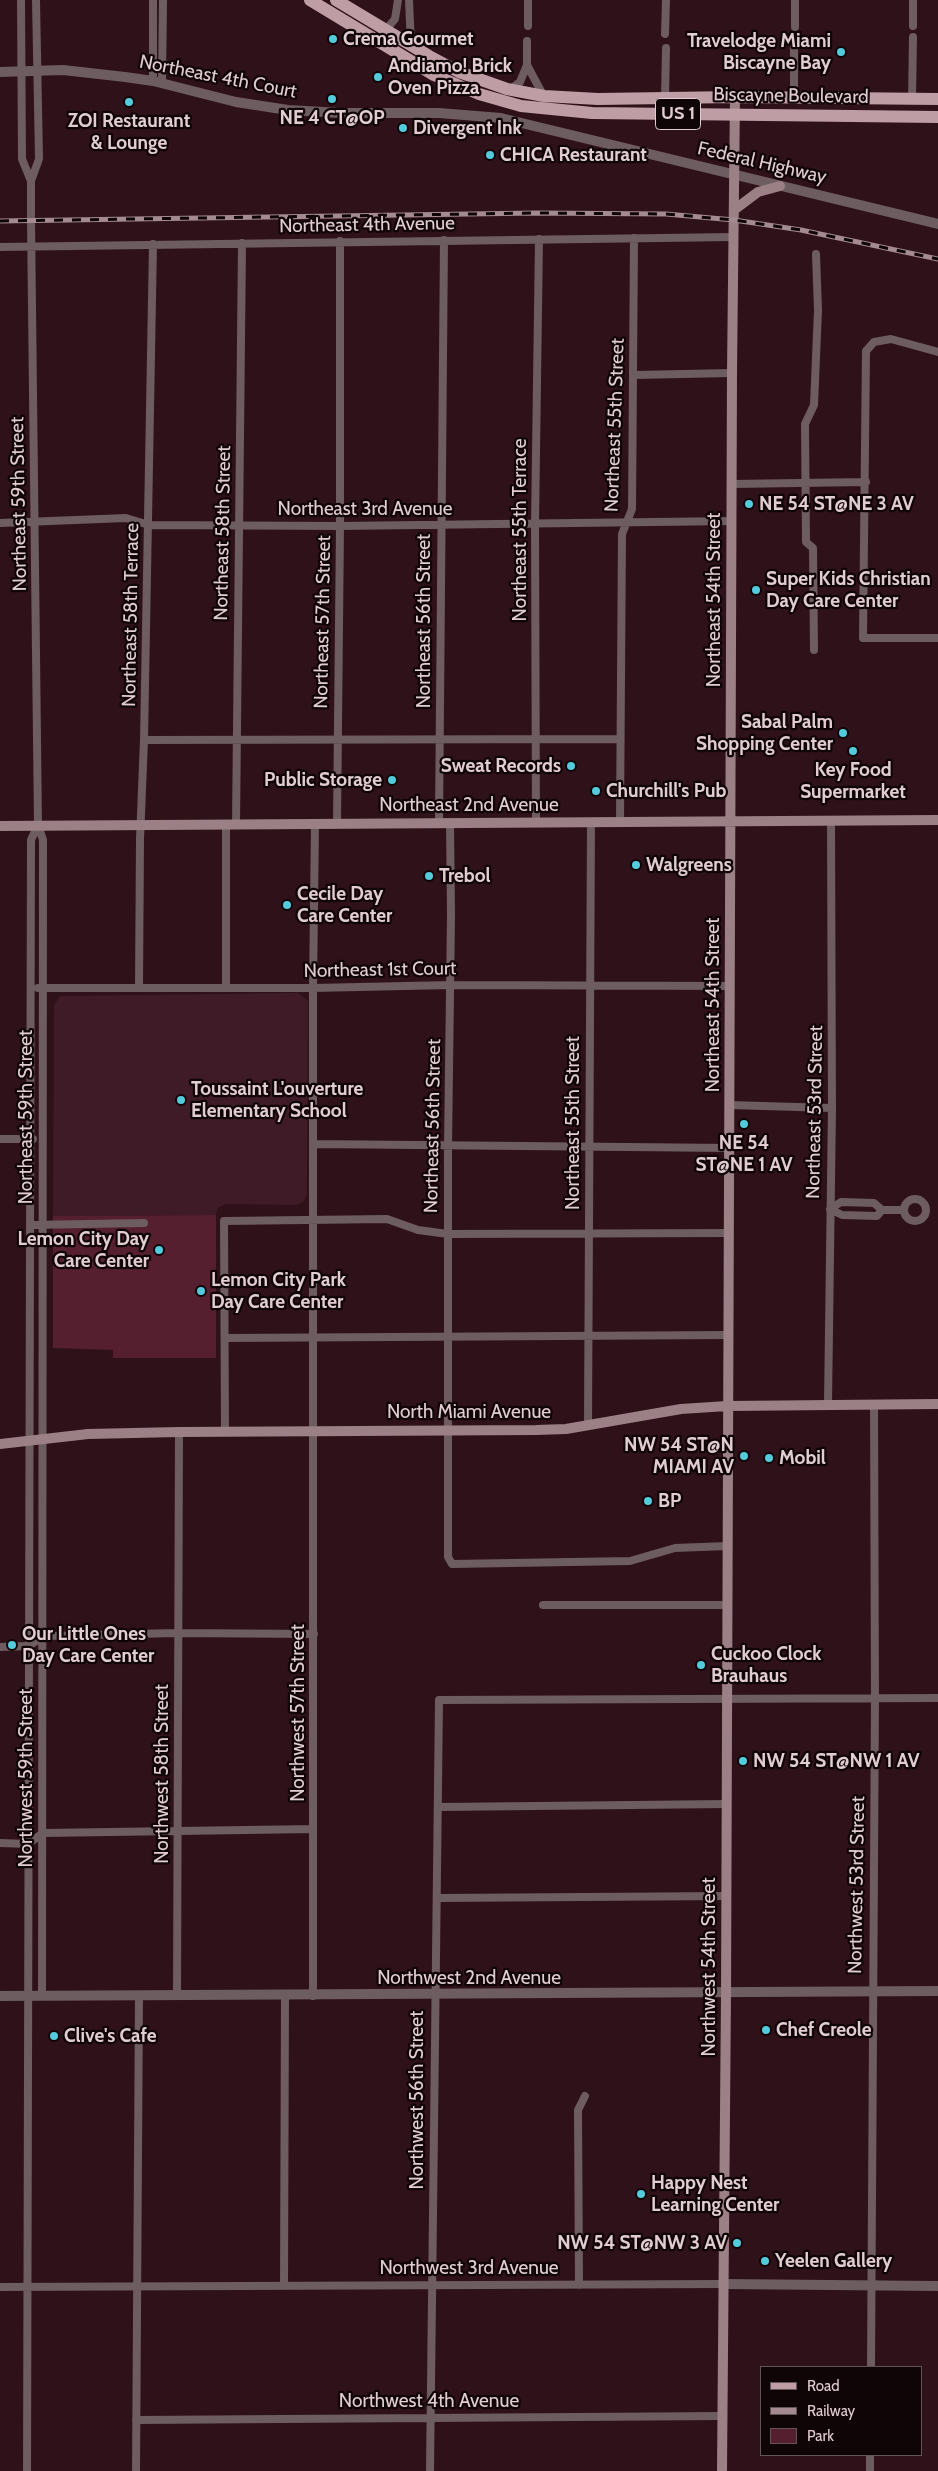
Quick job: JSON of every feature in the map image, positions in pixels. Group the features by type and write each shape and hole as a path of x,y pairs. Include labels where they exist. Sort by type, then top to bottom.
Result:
{"main road":[{"name":"Biscayne Boulevard","path":"310,0 434,75 502,102 569,112 938,117"},
{"name":"Biscayne Boulevard","path":"336,0 459,72 509,89 544,96 575,99 735,97 938,99"},
{"name":"Northeast 54th Street","path":"727,1463 735,97"},
{"path":"734,210 758,192 780,186"},
{"name":"Northeast 2nd Avenue","path":"0,826 938,820"},
{"name":"North Miami Avenue","path":"0,1444 88,1434 314,1430 536,1430 588,1424 681,1409 727,1406 938,1404"},
{"name":"Northwest 54th Street","path":"722,2471 727,1896 727,1463"}],"street":[{"name":"Northeast 59th Street","path":"21,0 22,160 31,181"},
{"name":"Northeast 59th Street","path":"36,0 39,159 31,181 31,247 38,825 43,840 42,1439"},
{"path":"153,0 157,82"},
{"path":"157,82 163,0"},
{"path":"382,28 394,21 398,0"},
{"path":"409,0 411,45"},
{"path":"528,0 528,26"},
{"path":"665,34 666,0"},
{"path":"795,0 795,27"},
{"path":"913,0 913,26"},
{"path":"912,98 913,37"},
{"path":"794,38 794,98"},
{"path":"527,41 528,65 536,85 544,96"},
{"path":"665,98 666,48"},
{"path":"509,89 520,82 528,65"},
{"name":"Northeast 4th Court","path":"0,72 80,72 157,82 236,102 288,110 332,113 439,112 486,116 519,123"},
{"name":"Federal Highway","path":"519,123 938,224"},
{"name":"Northeast 4th Avenue","path":"0,247 734,236"},
{"name":"Northeast 55th Street","path":"620,822 622,534 632,509 634,238"},
{"name":"Northeast 55th Terrace","path":"536,822 535,524 539,239"},
{"name":"Northeast 56th Street","path":"439,822 444,240"},
{"name":"Northeast 57th Street","path":"337,823 340,241"},
{"name":"Northeast 58th Street","path":"226,987 231,824 238,741 242,243"},
{"name":"Northeast 58th Terrace","path":"139,987 153,244"},
{"path":"814,650 813,548 806,542 805,424 814,405 818,310 816,254"},
{"path":"938,352 891,339 874,342 866,351 863,638 938,638"},
{"path":"634,375 732,373"},
{"path":"732,484 866,482"},
{"name":"Northeast 3rd Avenue","path":"0,523 126,518 149,525 340,526 732,521"},
{"path":"144,740 338,739 439,741 620,739"},
{"name":"Northeast 53rd Street","path":"828,1404 832,1108 831,820"},
{"name":"Northeast 56th Street","path":"448,1430 448,1146 451,985 450,822"},
{"name":"Northeast 55th Street","path":"588,1424 591,822"},
{"path":"314,1430 313,988 316,823"},
{"name":"Northeast 59th Street","path":"30,1441 31,840 38,825"},
{"name":"Northeast 1st Court","path":"31,988 313,988 451,985 589,987 730,986"},
{"path":"729,1106 832,1108"},
{"path":"0,1139 43,1138"},
{"path":"314,1144 729,1148"},
{"path":"882,1210 877,1216 842,1216 830,1209 841,1202 874,1203 882,1210 904,1210"},
{"path":"225,1431 224,1221 386,1219 418,1230 448,1234 589,1235 729,1233"},
{"path":"30,1224 144,1223"},
{"path":"225,1338 313,1339 728,1335"},
{"name":"Northwest 53rd Street","path":"871,2366 875,1698 874,1404"},
{"name":"Northwest 57th Street","path":"313,1996 314,1430"},
{"path":"448,1430 448,1557 452,1564 630,1561 675,1548 727,1546"},
{"name":"Northwest 58th Street","path":"177,1996 179,1432"},
{"name":"Northwest 59th Street","path":"42,1439 42,1996"},
{"name":"Northwest 59th Street","path":"26,2471 30,1441"},
{"path":"543,1604 727,1605"},
{"path":"0,1647 29,1646 42,1637 177,1633 314,1634"},
{"path":"727,1700 938,1698"},
{"name":"Northwest 56th Street","path":"430,2471 434,1995 438,1898 439,1700 727,1700"},
{"path":"439,1807 727,1804"},
{"path":"0,1843 28,1844 42,1833 313,1829"},
{"path":"438,1898 727,1896"},
{"name":"Northwest 2nd Avenue","path":"0,1996 938,1992"},
{"path":"136,2471 139,1996"},
{"path":"284,2286 285,1996"},
{"path":"579,2285 578,2110 585,2096"},
{"name":"Northwest 3rd Avenue","path":"0,2287 723,2284 938,2286"},
{"name":"Northwest 4th Avenue","path":"136,2420 430,2416 722,2416"},
{"path":"870,2456 870,2471"}],"shaded area":[{"name":"Toussaint L'ouverture Elementary School","path":"298,993 308,1001 307,1195 303,1202 297,1205 225,1204 217,1209 216,1215 53,1216 54,1005 60,996"}],"green space":[{"path":"216,1215 216,1358 113,1358 113,1350 53,1348 53,1216"}],"railway":[{"path":"0,221 536,213 666,214 734,220 801,230 938,259"}],"place":[{"name":"Crema Gourmet","path":"333,39"},
{"name":"Travelodge Miami Biscayne Bay","path":"841,52"},
{"name":"Andiamo! Brick Oven Pizza","path":"378,77"},
{"name":"NE 4 CT@OP","path":"332,99"},
{"name":"ZOI Restaurant & Lounge","path":"129,102"},
{"name":"Divergent Ink","path":"403,128"},
{"name":"CHICA Restaurant","path":"490,155"},
{"name":"NE 54 ST@NE 3 AV","path":"749,504"},
{"name":"Super Kids Christian Day Care Center","path":"756,590"},
{"name":"Sabal Palm Shopping Center","path":"843,733"},
{"name":"Key Food Supermarket","path":"853,751"},
{"name":"Sweat Records","path":"571,766"},
{"name":"Public Storage","path":"392,780"},
{"name":"Churchill's Pub","path":"596,791"},
{"name":"Walgreens","path":"636,865"},
{"name":"Trebol","path":"429,876"},
{"name":"Cecile Day Care Center","path":"287,905"},
{"name":"Toussaint L'ouverture Elementary School","path":"181,1100"},
{"name":"NE 54 ST@NE 1 AV","path":"744,1124"},
{"name":"Lemon City Day Care Center","path":"159,1250"},
{"name":"Lemon City Park Day Care Center","path":"201,1291"},
{"name":"NW 54 ST@N MIAMI AV","path":"744,1456"},
{"name":"Mobil","path":"769,1458"},
{"name":"BP","path":"648,1501"},
{"name":"Our Little Ones Day Care Center","path":"12,1645"},
{"name":"Cuckoo Clock Brauhaus","path":"701,1665"},
{"name":"NW 54 ST@NW 1 AV","path":"743,1761"},
{"name":"Chef Creole","path":"766,2030"},
{"name":"Clive's Cafe","path":"54,2036"},
{"name":"Happy Nest Learning Center","path":"641,2194"},
{"name":"NW 54 ST@NW 3 AV","path":"737,2243"},
{"name":"Yeelen Gallery","path":"765,2261"}]}
